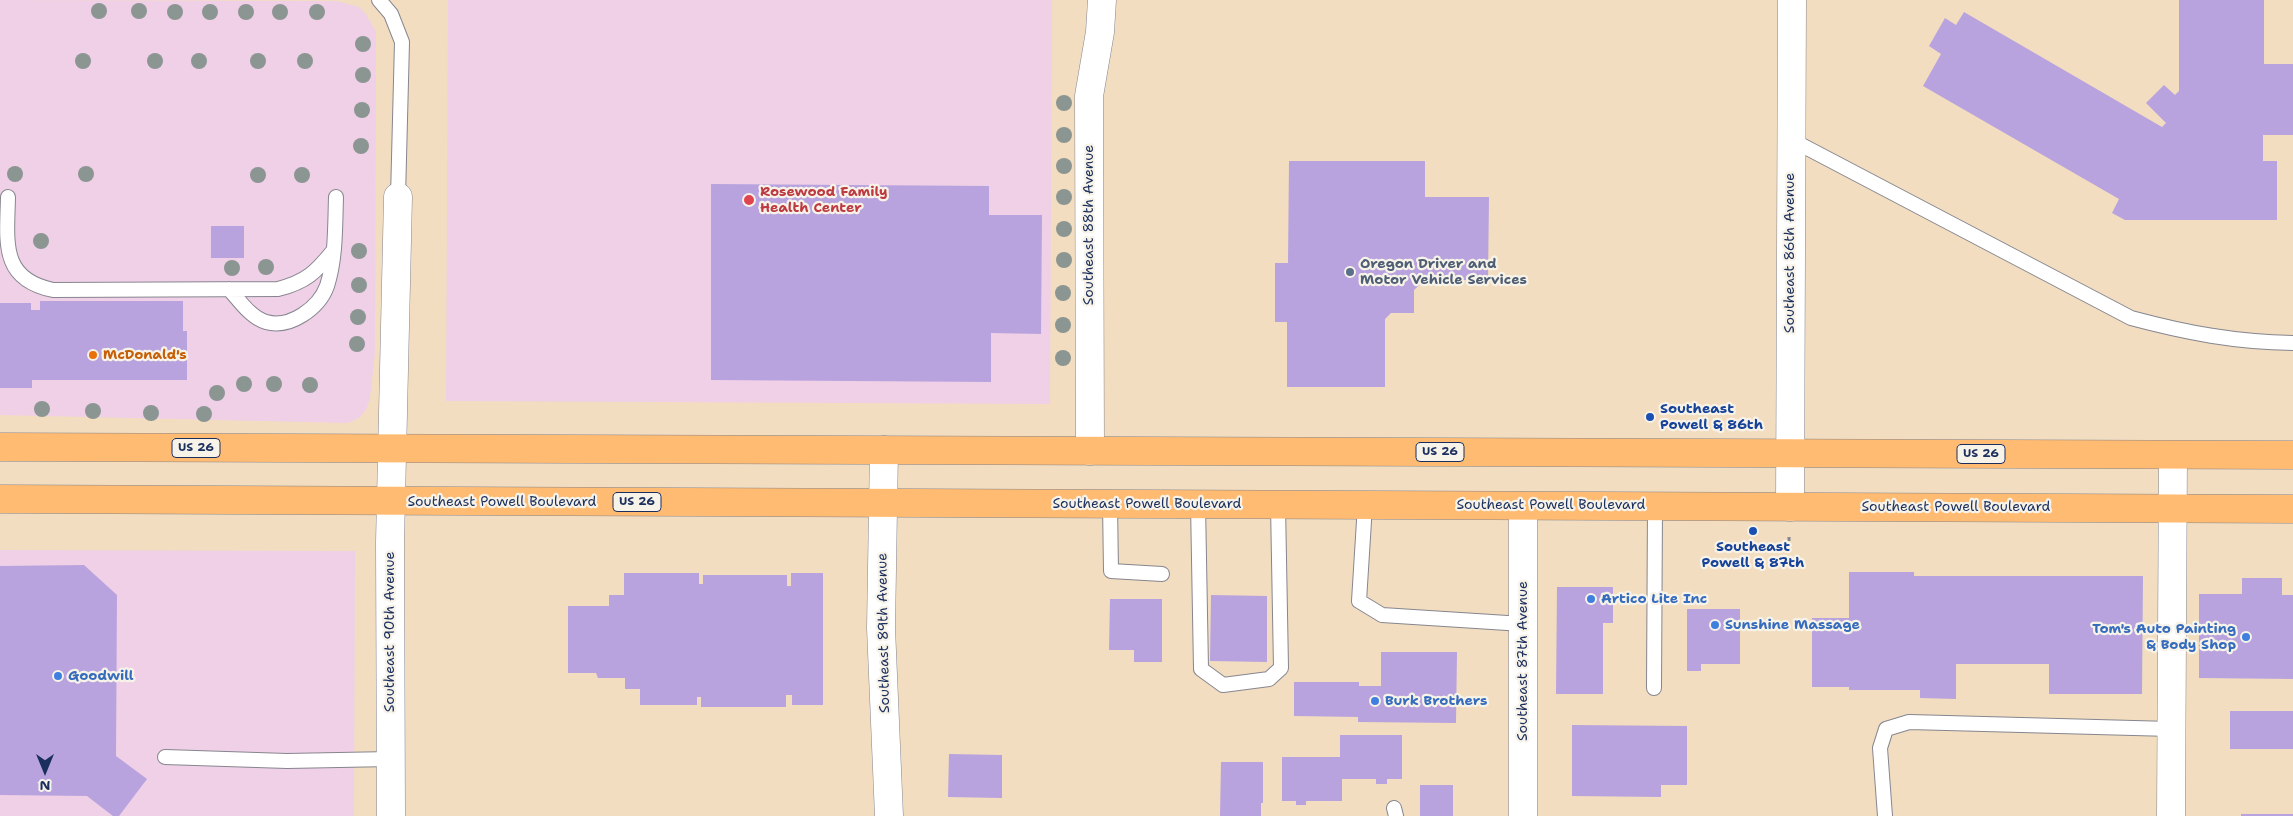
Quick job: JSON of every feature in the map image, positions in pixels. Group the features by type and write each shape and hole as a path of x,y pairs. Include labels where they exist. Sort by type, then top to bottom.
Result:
{"main road":[{"name":"US 26","path":"0,447 2293,455"},
{"name":"Southeast Powell Boulevard","path":"0,500 2293,508"}],"street":[{"name":"Southeast 88th Avenue","path":"1090,451 1089,96 1100,32 1102,0"},
{"name":"Southeast 86th Avenue","path":"1790,507 1792,0"},
{"name":"Southeast 90th Avenue","path":"391,816 391,501 398,197"},
{"name":"Southeast 89th Avenue","path":"884,450 881,628 889,816"},
{"path":"2171,816 2173,455"},
{"name":"Southeast 87th Avenue","path":"1523,506 1523,816"}],"lane":[{"path":"379,0 391,14 402,42 398,197"},
{"path":"1790,139 2132,318 2191,334 2255,342 2293,343"},
{"path":"8,197 8,252 13,268 20,278 35,286 52,290 278,289 297,285 315,272 333,250"},
{"path":"229,289 252,314 265,322 278,323 295,320 316,304 327,286 333,250 336,197"},
{"path":"1110,504 1111,570 1162,574"},
{"path":"1198,504 1202,670 1224,684 1270,679 1281,668 1278,504"},
{"path":"1365,504 1359,601 1382,615 1523,624"},
{"path":"1654,688 1655,506"},
{"path":"1885,816 1880,748 1886,728 1909,722 2171,728"},
{"path":"165,758 287,761 391,759"}],"shaded area":[{"path":"0,0 337,1 359,7 366,14 376,32 375,352 370,398 366,410 359,418 348,423 0,415"},
{"name":"Rosewood Family Health Center","path":"448,0 1052,0 1050,404 446,401"},
{"path":"0,550 355,551 354,816 0,816"}],"building":[{"path":"2179,0 2264,0 2264,64 2293,64 2293,135 2263,135 2263,161 2277,161 2277,220 2125,220 2112,213 2119,199 1923,86 1941,54 1929,46 1945,18 1956,25 1964,12 2162,127 2166,123 2146,103 2164,85 2175,95 2179,91"},
{"name":"Oregon Driver and Motor Vehicle Services","path":"1289,161 1425,161 1425,197 1489,197 1488,280 1425,280 1414,290 1414,313 1391,313 1385,319 1385,387 1287,387 1287,322 1275,322 1275,263 1288,263"},
{"path":"711,184 989,186 989,215 1042,215 1041,334 991,333 991,382 711,380"},
{"path":"211,226 244,226 244,258 211,258"},
{"name":"McDonald's","path":"40,301 183,301 183,331 187,331 187,380 32,380 32,388 0,388 0,303 31,303 31,310 40,310"},
{"name":"Goodwill","path":"84,565 117,595 116,756 147,779 119,816 113,816 87,796 0,795 0,566"},
{"path":"1849,572 1914,572 1914,576 2143,576 2142,694 2049,694 2049,664 1956,664 1956,699 1920,698 1920,690 1849,690 1849,687 1812,687 1812,618 1849,618"},
{"path":"624,573 699,573 699,584 703,584 703,575 787,575 787,586 791,586 791,573 823,573 823,705 792,705 792,695 786,695 786,707 701,707 701,697 697,697 697,705 640,705 640,689 625,689 625,678 598,678 596,673 568,673 568,606 609,606 609,595 624,595"},
{"name":"Tom's Auto Painting & Body Shop","path":"2242,578 2282,578 2282,595 2293,595 2293,679 2199,678 2199,594 2242,594"},
{"path":"1557,587 1613,587 1613,623 1603,623 1603,694 1556,694"},
{"path":"1211,595 1267,596 1267,662 1210,661"},
{"path":"1110,599 1162,599 1162,662 1134,662 1134,650 1109,650"},
{"path":"1687,609 1740,609 1740,664 1701,664 1701,671 1687,671"},
{"name":"Burk Brothers","path":"1381,652 1457,652 1456,723 1358,722 1358,717 1294,716 1294,682 1359,682 1359,686 1381,686"},
{"path":"2230,711 2293,711 2293,749 2230,749"},
{"path":"1572,725 1687,726 1687,785 1661,785 1661,797 1572,796"},
{"path":"1340,735 1402,735 1402,779 1387,779 1387,784 1376,784 1376,779 1342,779 1342,801 1306,801 1306,805 1296,805 1296,801 1282,801 1282,757 1340,757"},
{"path":"949,754 1002,755 1002,798 948,797"},
{"path":"1221,762 1263,762 1263,803 1261,803 1261,816 1220,816"},
{"path":"1420,785 1453,785 1453,816 1420,816"},
{"path":"2241,814 2293,814 2293,816 2241,816"}],"place":[{"name":"Rosewood Family Health Center","path":"749,200"},
{"name":"Oregon Driver and Motor Vehicle Services","path":"1350,272"},
{"name":"McDonald's","path":"93,355"},
{"name":"Southeast Powell & 86th","path":"1650,417"},
{"name":"Southeast Powell & 87th","path":"1753,531"},
{"name":"Artico Lite Inc","path":"1591,599"},
{"name":"Sunshine Massage","path":"1715,625"},
{"name":"Tom's Auto Painting & Body Shop","path":"2246,637"},
{"name":"Goodwill","path":"58,676"},
{"name":"Burk Brothers","path":"1375,701"}]}
